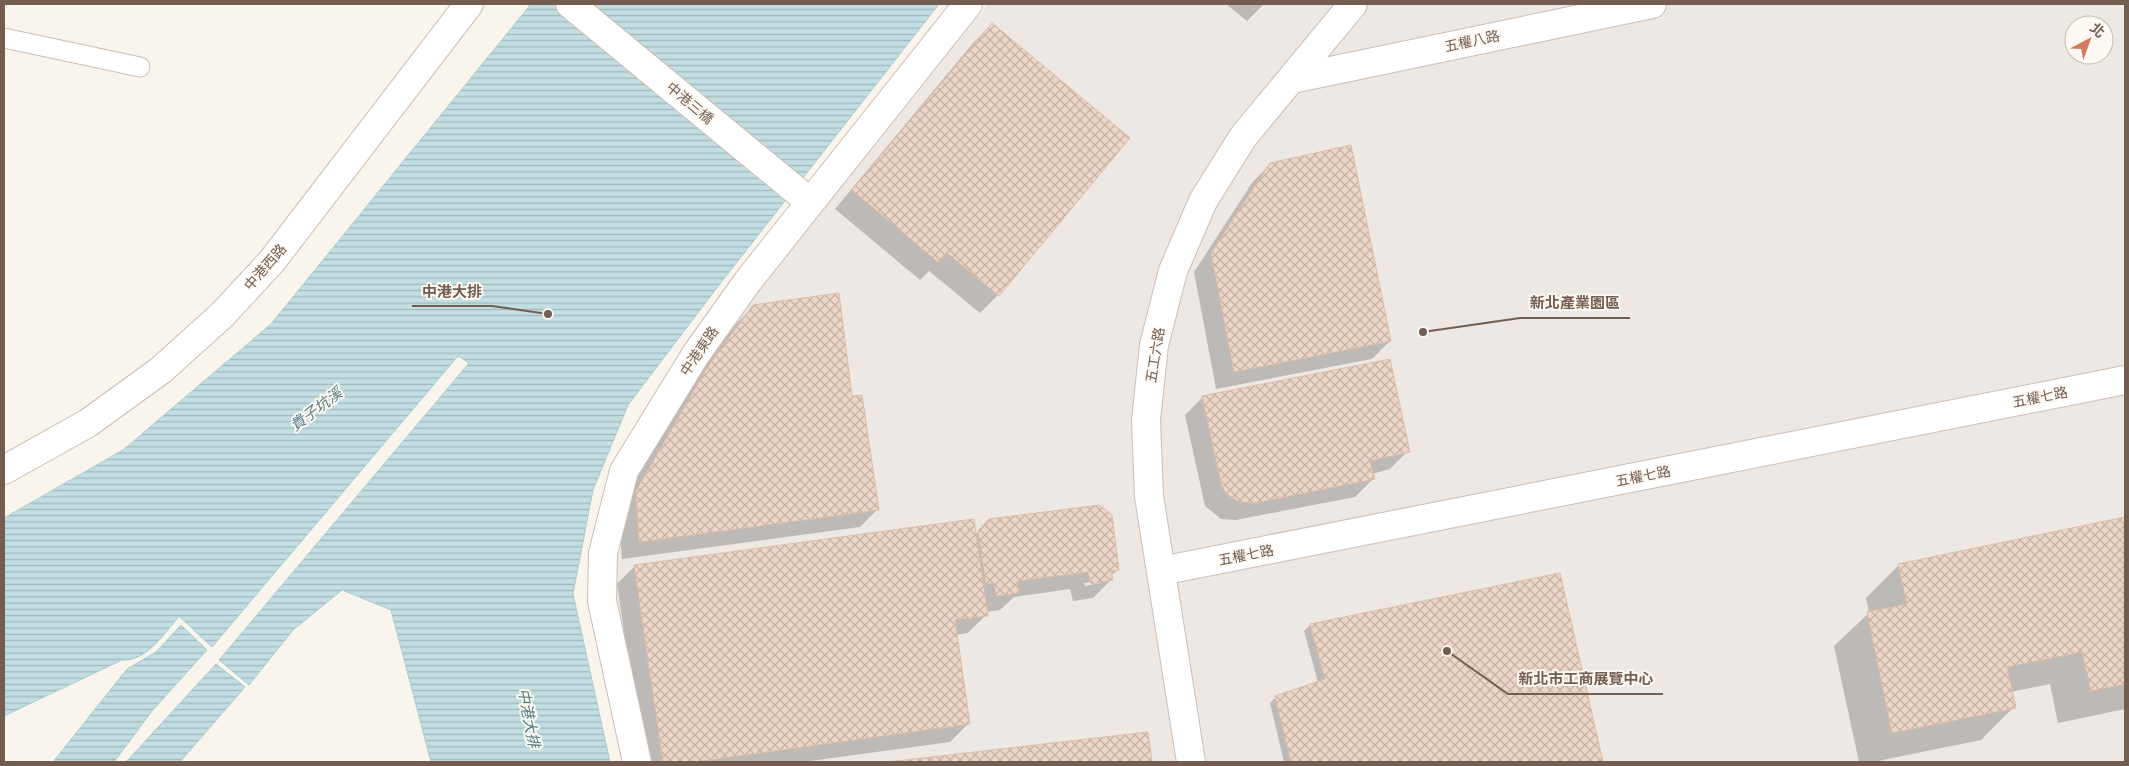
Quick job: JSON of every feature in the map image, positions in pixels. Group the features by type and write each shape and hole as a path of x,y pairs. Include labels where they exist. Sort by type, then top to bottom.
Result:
{"street":[{"name":"中港西路","path":"4,470 88,422 161,370 222,315 272,260 469,4"},
{"name":"中港三橋","path":"570,4 803,197"},
{"name":"中港東路","path":"637,762 602,601 603,553 624,471 696,354 748,282 803,197 968,4"},
{"name":"五工六路","path":"1191,762 1149,496 1146,420 1154,345 1173,271 1203,201 1243,137 1353,4"},
{"name":"五權八路","path":"1292,78 1652,4"},
{"name":"五權七路","path":"1161,571 2125,380"}],"lane":[{"path":"4,38 140,67"}],"shaded area":[{"path":"988,4 2125,4 2125,762 646,762 613,604 621,529 639,464 759,279"}],"water":[{"name":"貴子坑溪","path":"531,4 939,4 716,289 628,405 593,490 573,594 610,762 431,762 391,610 342,590 293,630 249,685 219,660 469,363 458,356 212,647 179,616 154,645 139,656 122,660 4,716 4,518 123,450 271,324"},
{"path":"181,625 207,650 152,711 114,762 53,762 127,669 156,652"},
{"path":"216,664 245,687 180,762 126,762"}],"building":[{"path":"992,23 1130,138 999,296 947,253 939,263 852,190"},
{"path":"1351,145 1391,341 1234,372 1211,253 1270,163"},
{"path":"839,293 852,396 862,395 879,510 639,542 636,491 707,368 753,305"},
{"path":"1390,359 1410,452 1370,461 1375,479 1255,503 1239,502 1227,494 1222,487 1202,396"},
{"path":"1100,505 1112,515 1119,570 1111,571 1113,580 1091,584 1088,572 1017,581 1019,593 996,596 994,583 986,584 978,531 989,519"},
{"path":"2125,517 2125,684 2091,691 2082,652 2007,667 2016,708 1892,733 1867,612 1907,604 1898,564"},
{"path":"974,519 988,616 955,620 970,724 694,762 663,762 634,565"},
{"path":"1560,573 1603,762 1291,762 1275,696 1325,679 1310,624"},
{"path":"1148,732 1152,762 888,762"}],"place":[{"name":"中港大排","path":"548,314"},
{"name":"新北產業園區","path":"1423,332"},
{"name":"新北市工商展覽中心","path":"1447,651"}]}
